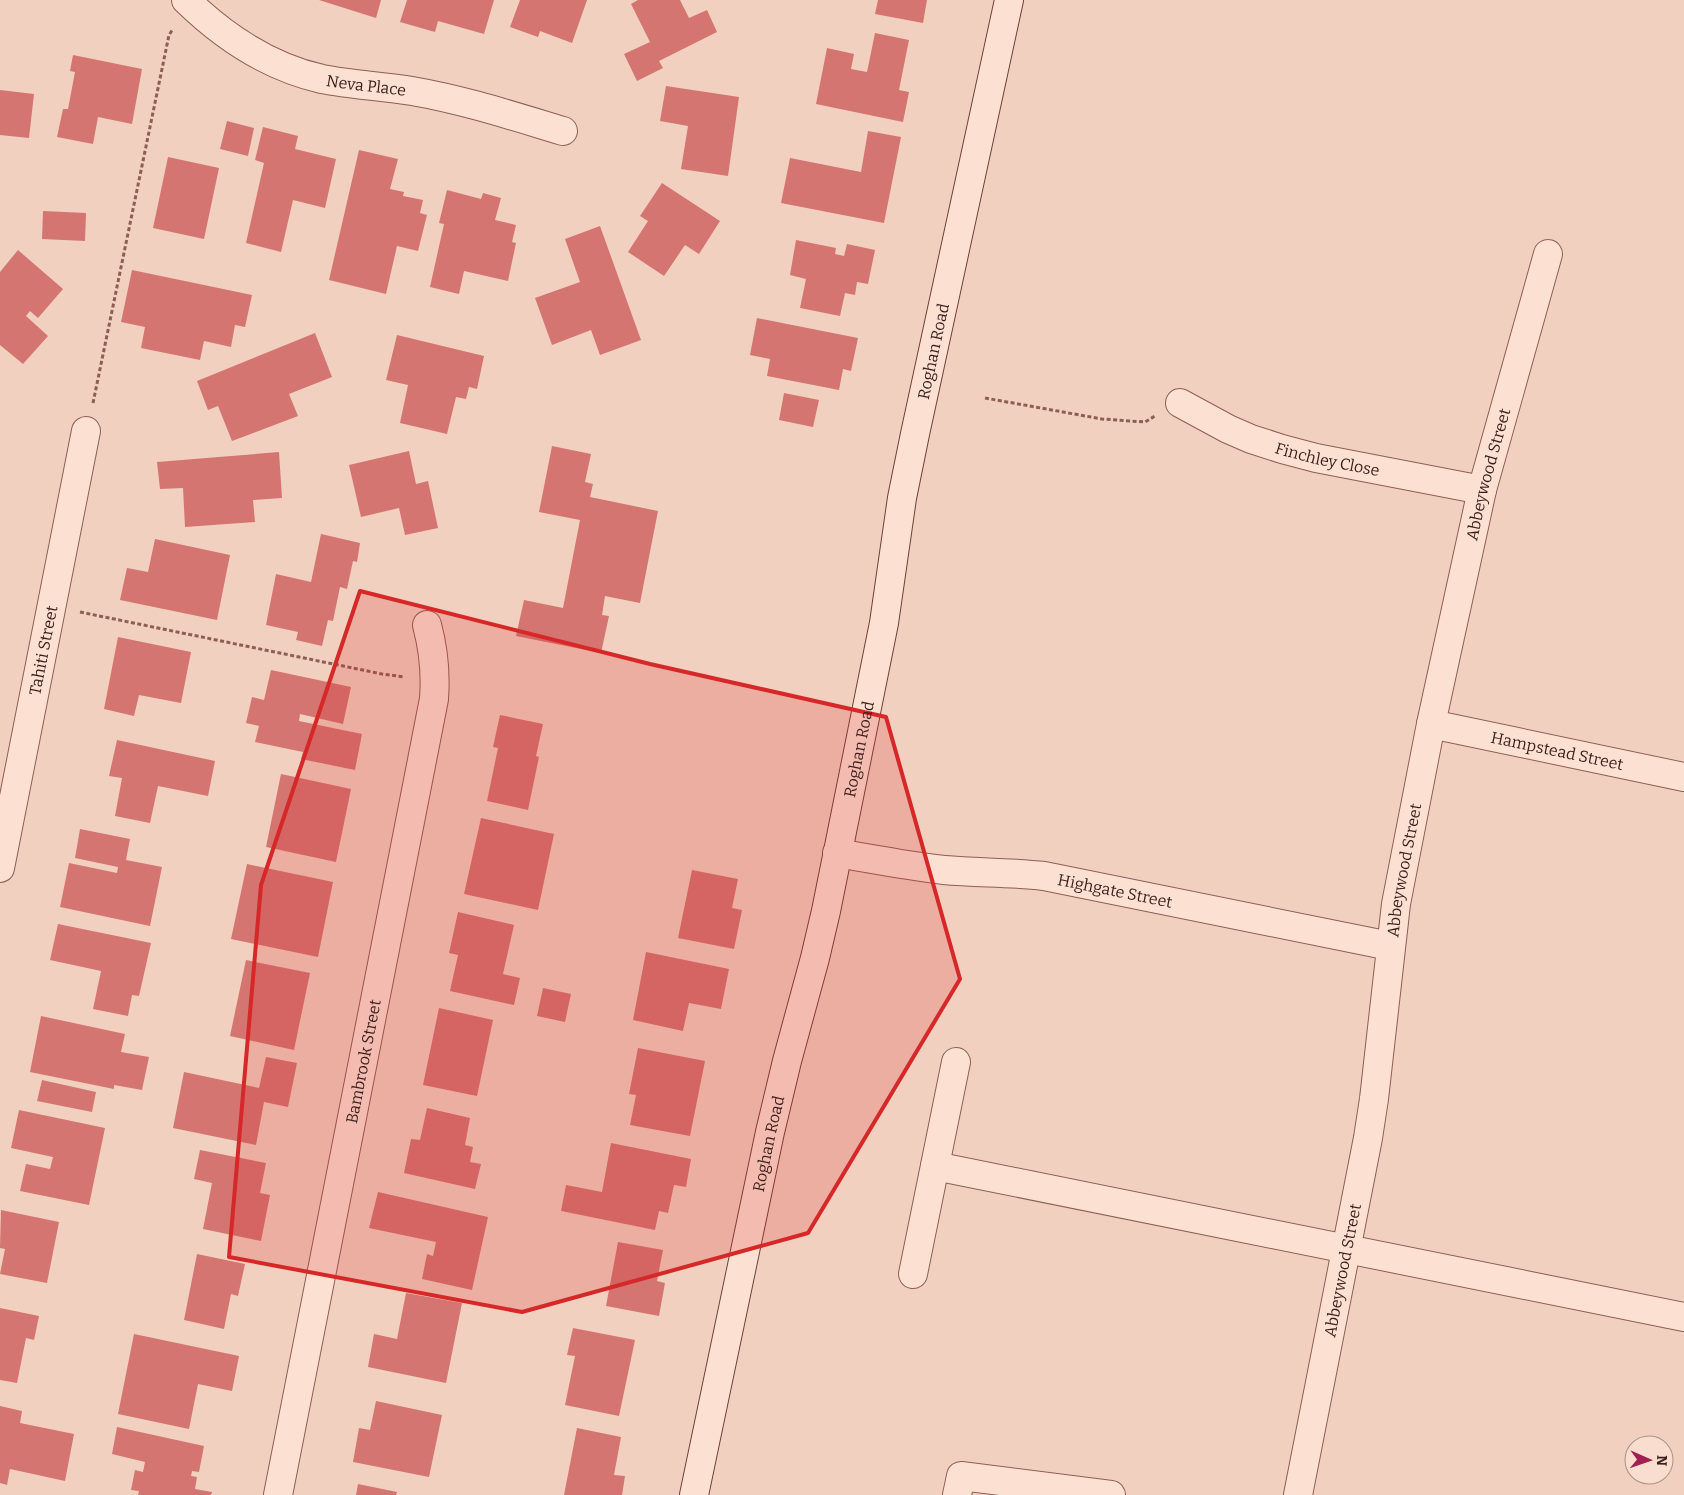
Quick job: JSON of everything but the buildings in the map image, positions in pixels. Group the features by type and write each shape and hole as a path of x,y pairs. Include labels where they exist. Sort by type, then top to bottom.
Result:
{"street":[{"name":"Roghan Road","path":"694,1495 770,1132 815,958 884,623 902,498 1009,0"},
{"name":"Neva Place","path":"190,4 249,51 297,73 350,84 411,91 446,98 487,108 563,131"},
{"name":"Abbeywood Street","path":"1298,1495 1374,1099 1396,904 1431,724 1482,490 1548,254"},
{"name":"Finchley Close","path":"1180,403 1228,429 1282,449 1316,458 1482,490"},
{"name":"Tahiti Street","path":"0,868 86,431"},
{"name":"Bambrook Street","path":"278,1495 432,708 435,665 427,625"},
{"name":"Hampstead Street","path":"1431,724 1684,777"},
{"name":"Highgate Street","path":"837,853 922,868 1044,876 1390,946"},
{"path":"913,1274 956,1062"},
{"path":"935,1166 1684,1317"},
{"path":"957,1495 961,1476 1111,1495"}],"path":[{"path":"86,431 97,388 169,34 190,4"},
{"path":"985,398 1102,419 1145,422 1180,403"},
{"path":"52,606 382,674 435,681"}],"highlighted area":[{"path":"360,591 650,664 886,717 960,979 808,1233 522,1312 229,1257 261,885"}]}
